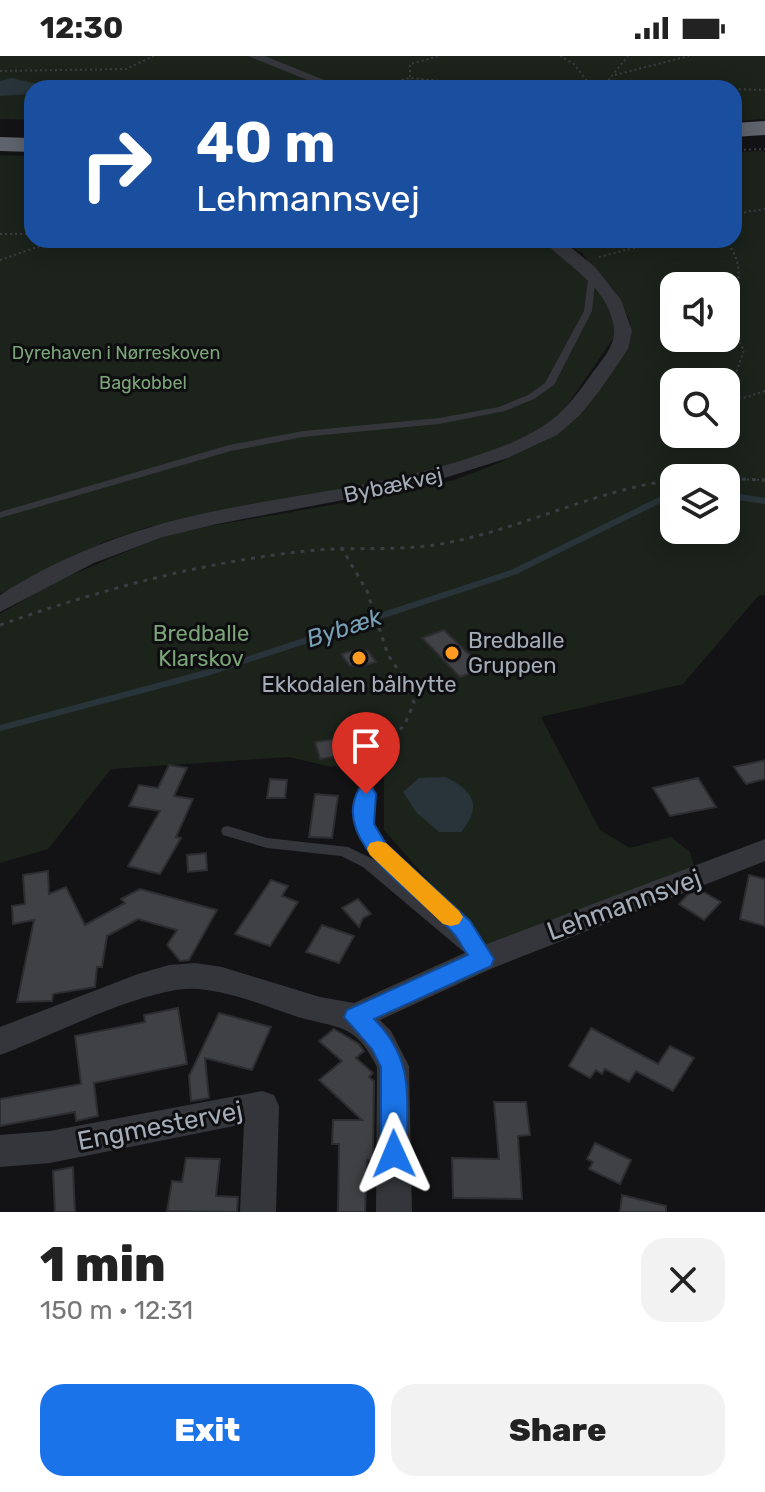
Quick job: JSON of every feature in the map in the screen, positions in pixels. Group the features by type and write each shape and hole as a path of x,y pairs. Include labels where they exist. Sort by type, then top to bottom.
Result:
{"highway":[{"path":"742,129 765,128"},
{"path":"0,137 24,137"},
{"path":"742,140 765,139"},
{"path":"0,144 24,145"}],"street":[{"path":"254,56 317,80"},
{"name":"Bybækvej","path":"0,605 128,541 179,526 403,485 453,472 529,442 557,426 584,399 622,344 623,323 616,306 586,268 561,248"},
{"name":"Lehmannsvej","path":"356,1017 482,959 765,850"},
{"path":"0,1041 138,987 169,978 195,976 222,980 320,1010 356,1017 380,1041 393,1066 394,1212"},
{"name":"Engmestervej","path":"0,1151 50,1147 262,1106 258,1212"}],"lane":[{"path":"0,515 229,448 303,434 439,421 502,409 531,397 549,385 588,311 586,268"},
{"path":"588,311 616,306"},
{"path":"368,764 364,825 371,837 379,850 462,927 482,959"},
{"path":"228,831 267,843 343,851 368,863 482,959"}],"path":[{"path":"0,71 77,68 129,71 154,56"},
{"path":"410,78 410,64 440,56"},
{"path":"560,56 574,64 586,80"},
{"path":"610,80 628,56"},
{"path":"615,75 689,56"},
{"path":"400,80 430,80"},
{"path":"742,89 765,90"},
{"path":"742,150 765,149"},
{"path":"742,213 765,209"},
{"path":"0,234 24,234"},
{"path":"0,260 34,248"},
{"path":"586,268 642,248"},
{"path":"733,248 742,271 728,323 744,350 738,368"},
{"path":"740,398 765,391"},
{"path":"740,479 765,480"},
{"path":"0,625 219,563 341,547 445,544 617,490 660,482"},
{"path":"341,547 355,564 376,614 388,655 403,675 414,703 404,726 373,751 368,764"}],"green space":[{"path":"0,56 765,56 765,119 742,120 742,80 24,80 24,120 0,119"},
{"name":"Bredballe Klarskov","path":"765,151 765,595 759,595 683,684 541,717 600,830 630,848 671,837 690,852 695,870 486,946 384,830 384,755 331,767 289,757 111,769 48,849 0,863 0,614 55,582 170,533 389,495 454,480 547,440 563,428 631,338 629,318 582,253 574,248 742,248 742,152"},
{"name":"Bagkobbel","path":"0,155 24,156 24,248 553,248 578,267 608,305 617,333 565,408 541,430 505,447 390,483 148,527 104,542 0,594"}],"shaded area":[{"path":"12,78 24,81 24,94 0,96 0,81"},
{"path":"446,777 463,788 472,800 472,814 461,832 439,832 417,813 403,792 419,778"}],"building":[{"name":"Bredballe Gruppen","path":"444,630 483,668 460,677 422,638"},
{"name":"Ekkodalen bålhytte","path":"358,649 368,651 376,662 359,667 349,665 341,654"},
{"path":"349,737 354,754 320,759 315,742"},
{"path":"765,760 765,779 746,784 734,767"},
{"path":"169,765 187,768 174,796 193,799 176,837 181,838 160,874 128,866 160,811 129,806 139,785 158,788"},
{"path":"698,778 716,807 670,816 653,788"},
{"path":"270,779 287,780 285,798 267,798"},
{"path":"315,794 338,796 332,838 309,837"},
{"path":"206,853 207,870 188,872 187,855"},
{"path":"48,871 49,894 66,887 85,925 125,903 121,899 140,889 217,910 189,960 180,961 167,945 177,930 138,919 107,936 102,967 97,967 95,987 53,994 52,1001 17,1002 34,920 13,924 12,906 25,904 23,875"},
{"path":"749,875 765,879 765,926 740,919"},
{"path":"271,880 288,886 282,896 298,902 270,946 235,934"},
{"path":"700,890 721,902 704,920 679,904 688,894"},
{"path":"358,899 371,914 363,918 359,927 342,908"},
{"path":"322,925 354,936 339,963 306,952"},
{"path":"178,1008 187,1064 94,1083 98,1116 76,1121 75,1112 0,1126 0,1099 81,1084 75,1036 145,1022 144,1015"},
{"path":"219,1013 271,1027 252,1070 205,1058 209,1098 191,1101 189,1076"},
{"path":"591,1028 658,1064 670,1046 694,1058 673,1091 636,1071 629,1082 605,1069 602,1074 596,1070 590,1078 569,1066"},
{"path":"334,1029 359,1044 364,1051 356,1058 373,1073 369,1077 374,1081 373,1160 367,1160 365,1212 338,1212 339,1144 332,1144 333,1120 362,1120 319,1080 342,1061 319,1041"},
{"path":"494,1102 526,1102 530,1135 518,1136 522,1199 453,1198 452,1158 499,1159"},
{"path":"595,1143 631,1160 620,1184 589,1169 593,1162 587,1159"},
{"path":"186,1158 220,1159 216,1196 238,1197 237,1212 167,1211 172,1181 182,1182"},
{"path":"73,1167 75,1212 55,1212 53,1171"},
{"path":"622,1195 666,1206 666,1212 620,1212"}],"waterway":[{"name":"Bybæk","path":"740,497 765,501"},
{"name":"Bybæk","path":"0,728 210,672 514,572 660,500"}],"slow traffic":[{"path":"378,849 451,917"}],"place":[{"name":"Bredballe Gruppen","path":"452,653"},
{"name":"Ekkodalen bålhytte","path":"359,658"}],"route":[{"path":"366,794 364,825 379,850 462,927 482,959 356,1017 380,1041 393,1066 394,1154"}],"park label":[{"name":"Dyrehaven i Nørreskoven","path":"116,353"}]}
